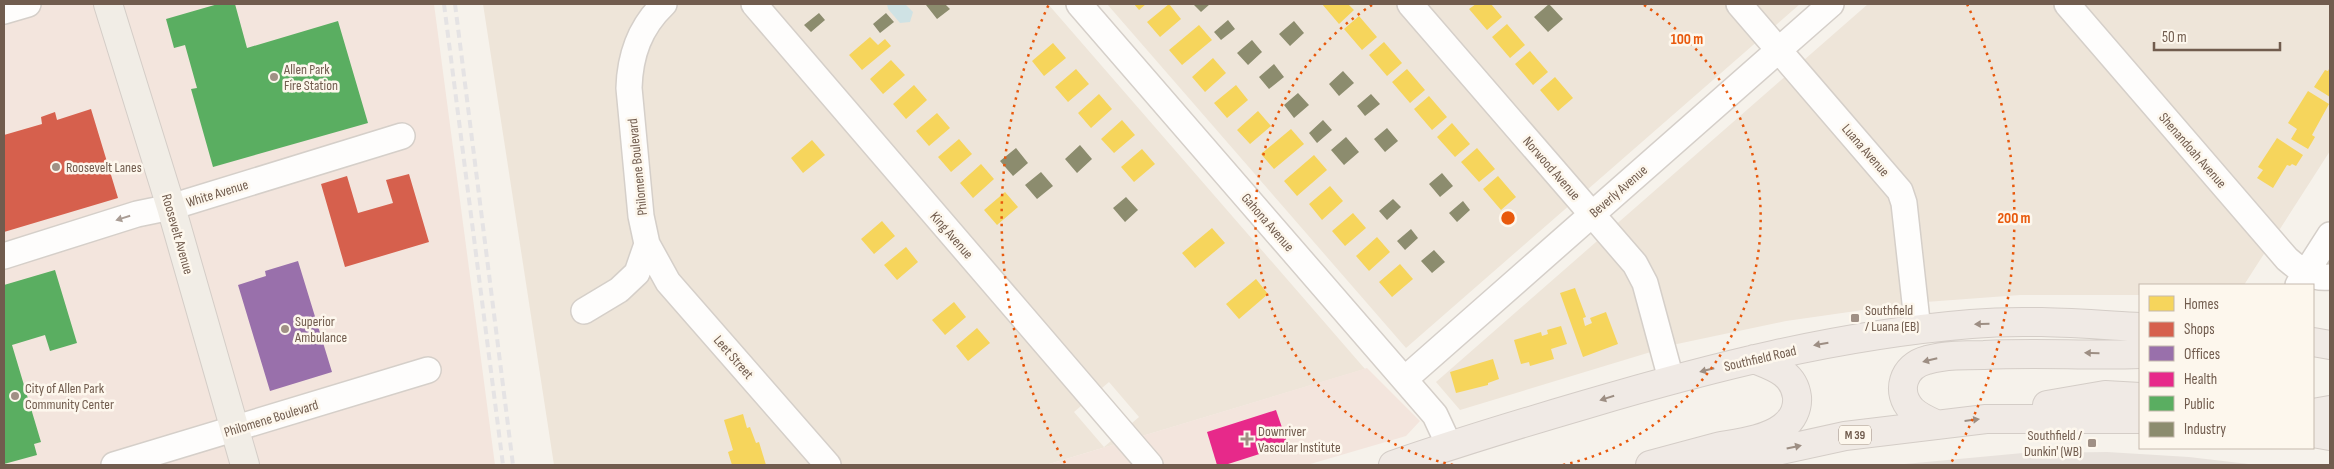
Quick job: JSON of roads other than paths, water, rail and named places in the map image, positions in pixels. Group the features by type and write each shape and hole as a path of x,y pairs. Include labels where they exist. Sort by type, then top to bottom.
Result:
{"highway":[{"name":"Southfield Road","path":"1394,465 1449,444 1671,379 1820,344 1973,324 2031,322 2139,327"},
{"path":"2314,342 2330,345"},
{"path":"1938,425 1919,416 1912,410 1906,402 1902,388 1907,372 1926,360 2031,352 2139,354"},
{"path":"1650,465 1757,438 1784,427 1794,414 1797,402 1796,389 1789,377 1778,368 1754,359"},
{"path":"2019,418 2050,403 2105,395 2139,397"},
{"path":"2314,413 2330,410"},
{"name":"M 39","path":"1713,465 1845,436 1986,419 2139,419"},
{"path":"2314,433 2330,436"}],"main road":[{"name":"Roosevelt Avenue","path":"108,4 171,207 246,465"}],"street":[{"path":"4,11 28,4"},
{"name":"Philomene Boulevard","path":"647,244 641,216 629,72 640,34 650,18 664,4"},
{"name":"King Avenue","path":"754,4 1150,465"},
{"name":"Gahona Avenue","path":"1079,4 1436,415 1449,444"},
{"name":"Norwood Avenue","path":"1410,4 1592,214 1642,275 1671,379"},
{"name":"Luana Avenue","path":"1739,4 1900,191 1904,203 1918,330"},
{"name":"Beverly Avenue","path":"1405,379 1831,4"},
{"name":"Shenandoah Avenue","path":"2067,4 2302,280"},
{"name":"White Avenue","path":"4,256 137,214 171,207 402,136"},
{"path":"2302,280 2330,235"},
{"path":"584,310 619,290 637,273 647,244"},
{"name":"Leet Street","path":"647,244 668,282 828,465"},
{"path":"2302,280 2330,277"},
{"name":"Philomene Boulevard","path":"114,465 428,370"}],"railway":[{"path":"444,4 503,465"},
{"path":"455,4 513,465"}],"place":[{"name":"Allen Park Fire Station","path":"274,77"},
{"name":"Roosevelt Lanes","path":"56,167"},
{"name":"Southfield / Luana (EB)","path":"1855,318"},
{"name":"Superior Ambulance","path":"285,329"},
{"name":"City of Allen Park Community Center","path":"15,396"},
{"name":"Downriver Vascular Institute","path":"1247,439"},
{"name":"Southfield / Dunkin' (WB)","path":"2092,443"}]}
